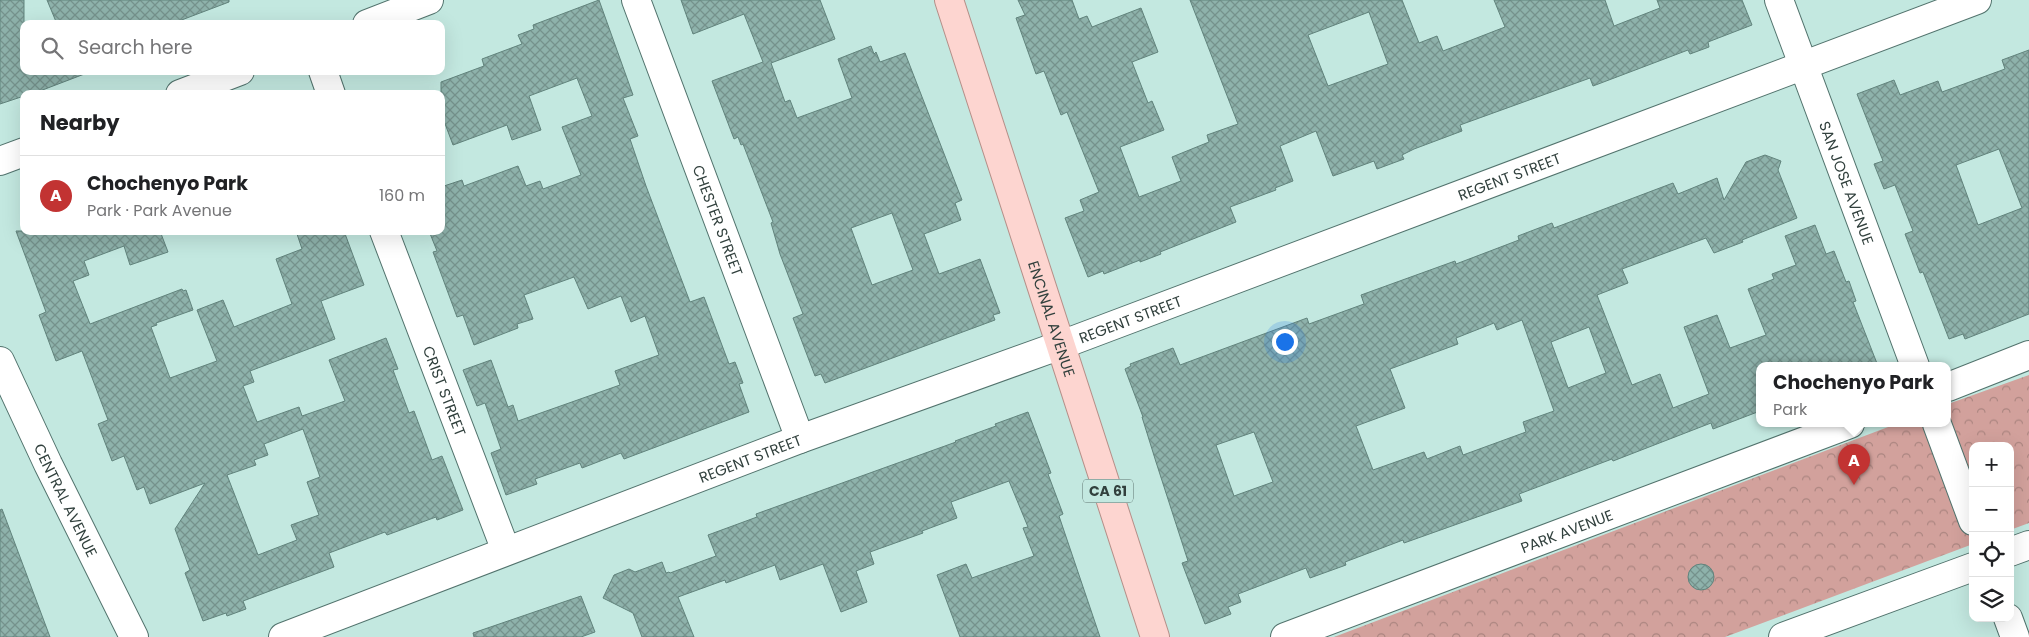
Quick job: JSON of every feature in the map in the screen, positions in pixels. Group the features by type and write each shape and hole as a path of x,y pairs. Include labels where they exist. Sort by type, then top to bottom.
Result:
{"main road":[{"name":"ENCINAL AVENUE","path":"949,0 1155,637"}],"street":[{"path":"377,20 429,0"},
{"name":"CHESTER STREET","path":"636,0 800,439"},
{"name":"SAN JOSE AVENUE","path":"1778,0 1914,362"},
{"name":"REGENT STREET","path":"283,637 800,439 1061,345 1977,0"},
{"path":"190,90 230,75"},
{"path":"324,75 330,90"},
{"path":"0,161 20,154"},
{"name":"CRIST STREET","path":"386,235 506,551"},
{"path":"1951,386 2029,355"},
{"name":"CENTRAL AVENUE","path":"0,361 48,464 134,637"},
{"name":"PARK AVENUE","path":"1285,637 1842,427"},
{"path":"1938,427 1969,511"},
{"path":"2014,551 2029,545"},
{"path":"1783,637 1969,568"},
{"path":"2009,622 2015,637"}],"green space":[{"path":"2029,375 2029,523 2014,529 2014,442 1969,442 1969,546 1725,637 1334,637 1888,427 1951,427 1951,403"}],"building":[{"path":"0,0 24,0 24,20 20,20 20,75 82,75 42,90 20,90 20,97 0,104"},
{"path":"47,0 229,0 229,2 182,20 55,20"},
{"path":"599,0 633,95 623,98 638,136 630,139 646,186 690,302 704,297 729,364 735,362 743,383 739,384 749,412 624,459 621,453 582,468 580,463 535,479 537,484 506,495 491,453 501,449 485,403 477,406 463,370 491,360 508,407 513,405 518,421 620,385 615,371 659,355 645,316 631,322 621,296 588,309 574,277 524,295 533,319 517,324 518,328 474,345 463,315 457,317 433,252 437,251 431,235 445,235 445,186 462,180 464,186 518,166 526,186 540,181 543,189 581,175 562,127 592,116 577,78 529,96 541,130 512,140 507,125 453,145 445,124 445,90 441,90 441,82 484,66 482,59 522,44 518,35 534,29 533,25"},
{"path":"681,0 820,0 835,39 771,63 785,102 790,100 797,118 852,98 838,59 871,46 880,62 905,53 962,200 955,203 961,220 924,234 939,274 980,259 1000,313 993,315 995,320 825,383 821,374 815,376 793,318 803,314 780,254 771,223 773,222 743,144 741,145 738,137 734,139 712,81 763,62 744,14 693,34","holes":["892,213 913,270 872,285 851,228"]},
{"path":"1018,0 1072,0 1079,19 1087,16 1092,27 1141,8 1158,52 1132,62 1148,103 1152,101 1164,130 1120,147 1139,197 1181,181 1172,157 1209,142 1207,135 1238,124 1190,0 1402,0 1419,43 1437,36 1443,51 1505,27 1494,0 1605,0 1614,26 1660,8 1657,0 1742,0 1752,25 1708,42 1709,47 1690,54 1688,50 1593,86 1590,78 1460,125 1462,131 1414,149 1402,155 1404,159 1377,169 1374,161 1333,176 1316,131 1280,146 1293,181 1275,188 1276,190 1230,207 1236,222 1160,252 1161,254 1140,262 1140,260 1104,274 1103,271 1088,277 1065,218 1084,211 1080,200 1099,192 1067,112 1061,115 1044,71 1036,74 1016,18 1025,15","holes":["1369,12 1388,64 1328,86 1308,35"]},
{"path":"2029,50 2029,314 1965,339 1963,334 1949,339 1923,272 1920,273 1905,234 1913,231 1895,185 1884,189 1874,164 1883,161 1857,94 1894,80 1900,95 1938,81 1942,92 2005,69 2002,60","holes":["1999,149 2022,208 1978,225 1956,165"]},
{"path":"1765,155 1781,161 1778,170 1797,218 1714,253 1706,238 1622,269 1628,283 1597,295 1632,385 1660,374 1673,408 1709,394 1684,327 1717,315 1730,348 1766,335 1748,289 1774,279 1772,274 1796,265 1785,236 1815,225 1826,254 1834,251 1846,282 1849,281 1856,301 1853,302 1876,362 1756,362 1756,413 1713,429 1711,423 1613,461 1612,459 1519,494 1522,501 1404,543 1403,540 1345,562 1346,565 1310,578 1306,568 1238,594 1241,602 1228,607 1231,614 1205,624 1182,563 1188,561 1143,417 1125,369 1131,366 1130,364 1173,348 1180,365 1307,318 1309,324 1364,304 1361,295 1455,261 1456,264 1519,240 1518,236 1552,223 1554,228 1673,183 1678,194 1717,178 1724,200 1746,162","holes":["1522,320 1554,411 1523,422 1526,432 1463,455 1460,446 1427,459 1424,452 1373,470 1356,426 1405,408 1390,369 1458,344 1456,338 1494,323 1497,330","1589,327 1606,373 1568,388 1551,342","1254,432 1273,482 1234,496 1216,445"]},
{"path":"16,231 20,231 20,235 162,235 168,252 130,265 124,246 84,261 89,275 73,281 90,324 182,289 183,291 186,290 193,310 156,323 157,325 151,327 170,378 217,361 197,310 223,300 234,327 292,304 276,259 302,249 297,235 345,235 364,285 321,301 335,339 250,371 254,382 243,386 257,422 299,407 302,416 345,401 329,360 386,338 398,369 393,370 409,413 414,411 432,460 442,456 463,510 437,520 436,517 387,535 385,532 329,553 334,567 243,601 246,609 227,616 226,613 203,621 185,573 190,570 175,529 205,483 150,504 144,487 137,490 124,456 112,461 98,424 108,420 82,351 56,361 39,315 46,312","holes":["303,429 320,477 307,482 319,515 291,525 297,540 258,555 227,475 256,465 254,460 268,455 264,444"]},
{"path":"1028,412 1051,473 1048,474 1063,514 1059,516 1100,637 960,637 937,575 966,564 972,578 1034,556 1023,528 1028,527 1009,481 951,502 957,518 922,531 923,533 870,552 874,564 856,571 867,602 841,612 823,564 780,580 775,565 726,583 725,580 678,597 694,637 642,637 633,613 603,598 614,575 629,569 635,572 662,562 666,573 670,573 716,556 708,535 757,517 756,514 956,442 996,426 995,424"},
{"path":"2,509 50,637 0,637 0,510"},
{"path":"1701,564 1710,568 1714,577 1710,586 1701,590 1692,586 1688,577 1692,568"},
{"path":"581,596 595,632 581,637 474,637 473,633"}],"place":[{"name":"Chochenyo Park","path":"1854,485"}]}
